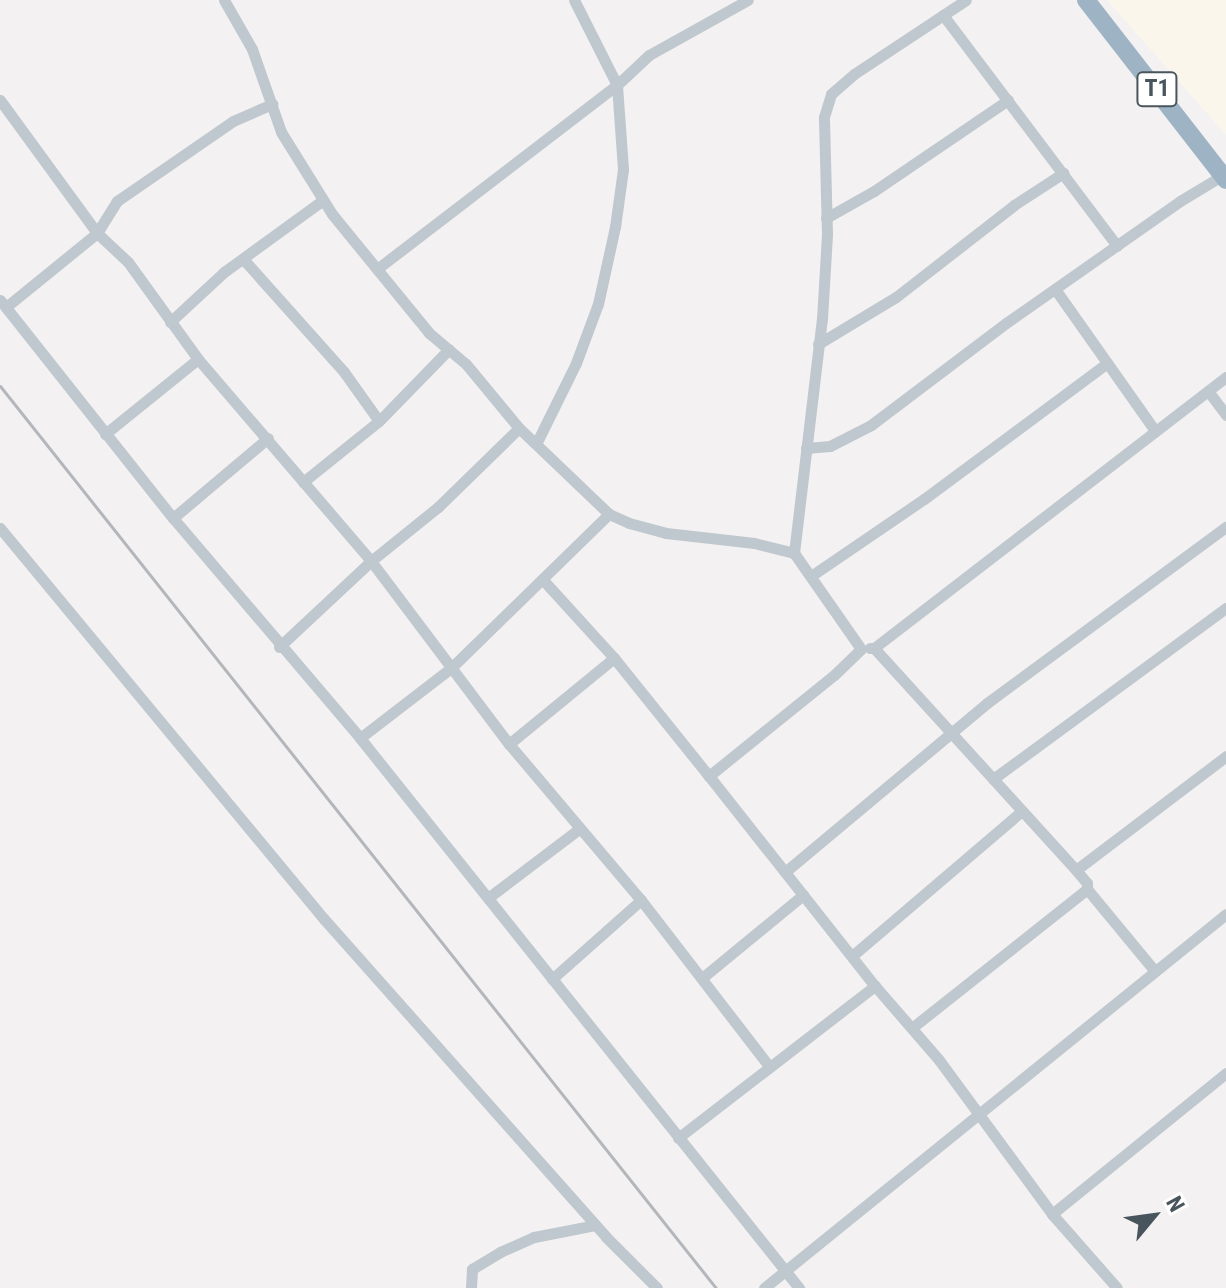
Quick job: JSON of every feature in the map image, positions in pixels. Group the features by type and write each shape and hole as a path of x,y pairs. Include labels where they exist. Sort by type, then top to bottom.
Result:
{"highway":[{"name":"T1","path":"1086,0 1225,176"}],"street":[{"path":"224,0 252,49 281,132 323,200 429,333 449,349 519,428 609,514 666,533 754,543 794,553 861,649"},
{"path":"537,442 576,363 598,304 612,242 623,169 617,85 574,0"},
{"path":"377,269 617,85 649,55 748,0"},
{"path":"794,553 822,319 826,218 824,117 831,94 854,74 966,0"},
{"path":"943,15 1117,246"},
{"path":"0,100 97,233 128,262 198,359 371,561 509,744 641,900 769,1066"},
{"path":"826,218 874,191 1008,100"},
{"path":"272,104 233,121 117,201 97,233 3,303 173,518 279,647 360,738 799,1288"},
{"path":"818,344 896,297 1014,205 1063,173"},
{"path":"806,448 830,446 871,425 940,370 1055,289 1225,176"},
{"path":"170,322 224,272 323,200"},
{"path":"244,260 344,372 379,421"},
{"path":"1055,289 1155,431"},
{"path":"303,482 379,421 449,349"},
{"path":"105,434 198,359"},
{"path":"811,576 924,499 1107,363"},
{"path":"709,776 834,675 861,649 874,648 1226,377"},
{"path":"1208,391 1226,415"},
{"path":"279,647 371,561 438,507 519,428"},
{"path":"173,518 268,438"},
{"path":"360,738 451,668 544,581 609,514"},
{"path":"785,872 1046,658 1226,527"},
{"path":"0,528 324,919 595,1225 657,1288"},
{"path":"544,581 614,658 875,986 913,1027 1052,1214 1117,1288"},
{"path":"993,779 1226,608"},
{"path":"874,648 1076,870 1087,883 1087,889 1154,970"},
{"path":"509,744 614,658"},
{"path":"1076,870 1226,756"},
{"path":"852,956 1022,811"},
{"path":"488,898 579,829"},
{"path":"913,1027 1087,889"},
{"path":"702,978 803,895"},
{"path":"552,979 641,900"},
{"path":"764,1288 1226,914"},
{"path":"678,1138 875,986"},
{"path":"1052,1214 1226,1073"},
{"path":"471,1288 472,1269 500,1252 534,1237 595,1225"}],"shaded area":[{"path":"1107,0 1226,0 1226,135"}],"railway":[{"path":"0,386 716,1288"}]}
